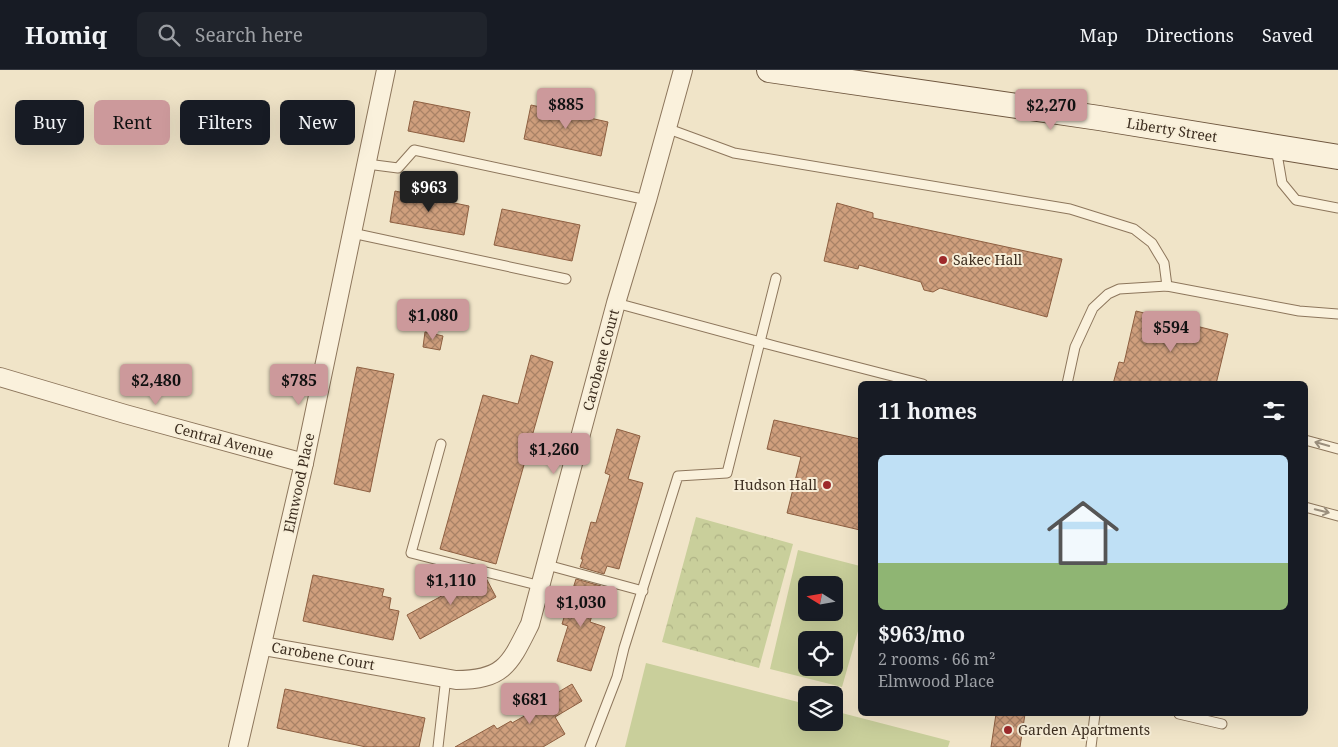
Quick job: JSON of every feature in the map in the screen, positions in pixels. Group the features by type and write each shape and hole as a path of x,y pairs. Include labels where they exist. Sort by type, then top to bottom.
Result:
{"street":[{"name":"Elmwood Place","path":"238,747 304,463 386,70"},
{"name":"Carobene Court","path":"262,646 456,680 475,680 496,673 514,656 530,624 541,586 616,304 647,200 682,70"},
{"name":"Liberty Street","path":"769,70 842,75 1338,157"},
{"name":"Central Avenue","path":"0,377 125,414 304,463"}],"lane":[{"path":"666,128 734,152 1070,209 1116,223 1134,229 1152,243 1164,263 1167,286"},
{"path":"1276,147 1282,183 1296,200 1338,208"},
{"path":"366,164 398,168 414,150 647,200"},
{"path":"352,233 566,279"},
{"path":"590,747 617,677 624,648 678,476 727,473 776,278"},
{"path":"1068,381 1075,347 1093,308 1108,294 1119,289 1167,286 1298,310 1338,314"},
{"path":"616,304 911,381"},
{"path":"1308,441 1338,449"},
{"path":"441,444 411,553 541,586"},
{"path":"1308,508 1338,516"},
{"path":"546,565 643,591"},
{"path":"438,747 446,677"},
{"path":"1090,747 1095,716"},
{"path":"1188,716 1222,724"}],"green space":[{"path":"696,517 793,544 759,668 662,642"},
{"path":"798,550 858,565 858,631 842,686 838,686 798,676 770,669"},
{"path":"646,663 798,702 798,731 843,731 843,713 950,741 948,747 625,747"}],"building":[{"path":"414,101 470,112 464,142 408,131"},
{"path":"531,105 608,122 601,156 524,139"},
{"path":"395,191 469,206 464,235 390,222"},
{"name":"Sakec Hall","path":"837,203 873,213 873,218 1062,259 1047,317 940,288 933,292 924,290 921,282 859,265 858,269 824,261"},
{"path":"502,209 580,225 572,261 494,245"},
{"path":"1136,311 1228,334 1217,381 1114,381 1119,362 1124,363"},
{"path":"425,332 443,336 440,350 423,347"},
{"path":"531,355 553,362 496,564 440,549 483,395 518,404"},
{"path":"357,367 394,374 370,492 334,484"},
{"name":"Hudson Hall","path":"774,420 858,439 858,530 787,513 801,457 767,449"},
{"path":"617,429 640,436 628,479 643,483 619,569 607,566 604,574 580,567 591,522 596,523 610,475 605,473"},
{"path":"313,575 384,589 382,596 391,598 389,609 399,611 393,640 303,621"},
{"path":"478,576 486,578 496,597 420,639 407,615"},
{"path":"576,579 601,586 590,622 605,627 591,671 557,661 568,626 562,624"},
{"path":"572,684 582,701 555,717 565,734 543,747 455,747 494,725 497,729 511,721 512,723 542,706 540,703"},
{"path":"285,689 425,718 419,747 366,747 277,728"},
{"name":"Garden Apartments","path":"996,716 1025,716 1020,747 991,747"}],"place":[{"name":"Sakec Hall","path":"943,260"},
{"name":"Hudson Hall","path":"827,485"},
{"name":"Garden Apartments","path":"1008,730"}]}
